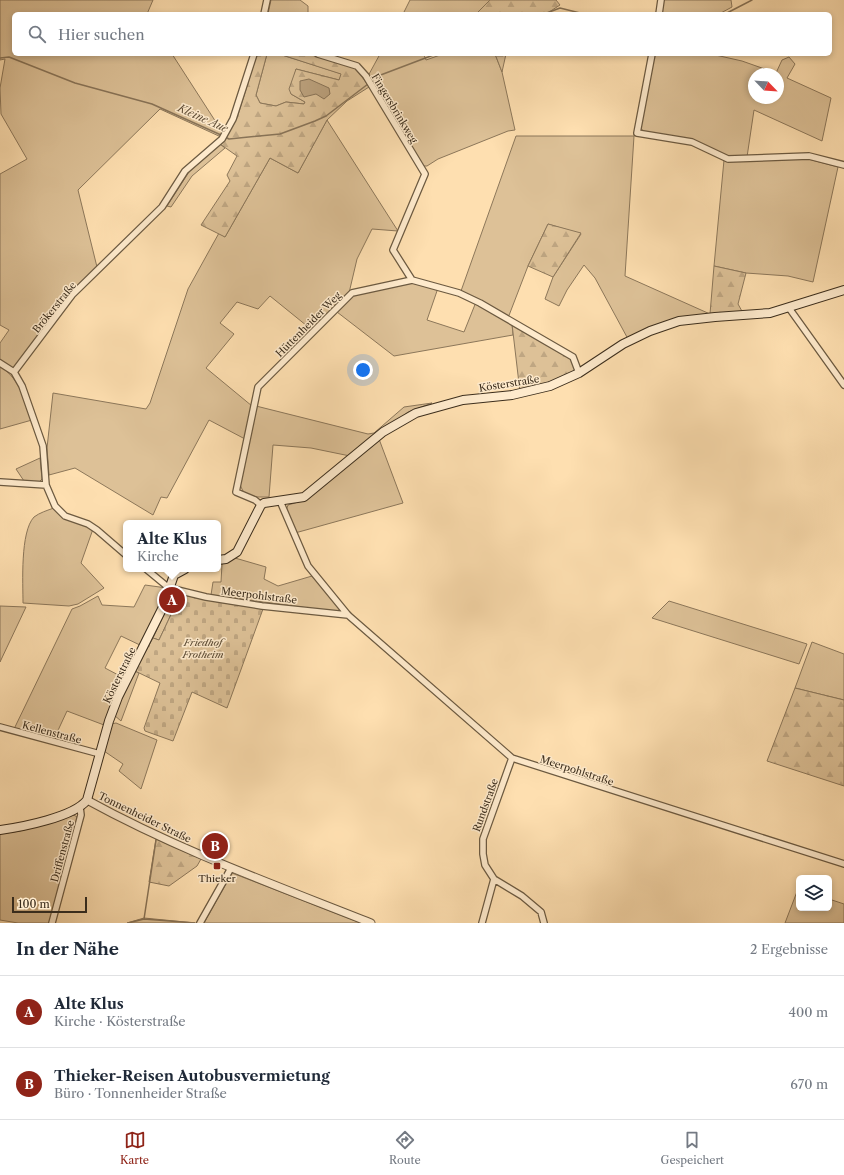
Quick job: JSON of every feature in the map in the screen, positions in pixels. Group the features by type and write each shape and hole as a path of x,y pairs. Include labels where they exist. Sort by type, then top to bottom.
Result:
{"main road":[{"name":"Kösterstraße","path":"261,505 264,503 304,497 383,432 416,413 463,400 512,395 550,386 580,373 622,344 650,331 679,321 770,313 844,290"},
{"path":"221,559 237,552 261,505"},
{"name":"Kösterstraße","path":"87,800 108,721 118,697 163,607 174,575 180,572"},
{"name":"Tonnenheider Straße","path":"0,830 42,821 80,807 87,800"}],"street":[{"path":"264,12 267,0"},
{"path":"659,12 661,0"},
{"name":"Brökerstraße","path":"14,372 72,295 162,207 185,171 223,136 232,119 253,56"},
{"name":"Fingersbrinkweg","path":"324,56 357,66 370,83 425,174 393,250 412,280"},
{"path":"652,56 637,133 692,142 728,159 809,156 844,165"},
{"name":"Hüttenheider Weg","path":"261,505 255,500 236,492 258,387 352,293 412,280 459,293 480,303 572,357 580,373"},
{"path":"789,308 844,385"},
{"path":"0,363 14,372 22,386 43,446 46,485 55,506 65,516 92,527 123,553"},
{"path":"0,482 46,485"},
{"name":"Meerpohlstraße","path":"280,501 308,566 348,615 512,758 844,864"},
{"path":"150,572 169,588"},
{"name":"Meerpohlstraße","path":"169,588 206,597 262,606 348,615"},
{"name":"Kellenstraße","path":"0,727 100,754"},
{"name":"Rundstraße","path":"512,758 483,839 485,865 494,879 522,896 541,912 544,923"},
{"name":"Tonnenheider Straße","path":"87,800 152,834 231,868 371,923"},
{"name":"Driffenstraße","path":"52,923 81,815 80,807"},
{"path":"200,923 231,868"},
{"path":"482,923 494,879"}],"green space":[{"path":"0,0 153,0 148,12 12,12 12,56 173,56 223,133 221,137 160,109 78,190 97,267 70,295 17,366 12,368 0,360 0,343 9,330 0,325 0,174 27,159 1,114 0,88 5,59 0,60"},
{"path":"271,0 300,0 308,6 308,12 268,12"},
{"path":"410,0 490,0 478,12 404,12"},
{"path":"490,0 556,0 560,5 549,12 478,12"},
{"path":"663,0 731,0 732,7 723,12 660,12"},
{"path":"256,56 266,56 256,95 260,103 276,106 286,102 304,104 305,102 291,94 289,89 296,69 339,80 341,74 285,56 315,56 356,68 369,87 347,101 327,120 298,173 270,158 225,237 201,225 230,181 227,175 237,156 220,144 237,118"},
{"path":"266,56 285,56 342,74 339,80 296,69 291,94 305,102 304,104 286,102 276,106 260,103 256,95"},
{"path":"379,56 424,56 426,60 437,56 496,56 502,72 515,130 508,131 438,159 427,166 422,166 368,76"},
{"path":"496,56 506,56 502,72"},
{"path":"653,56 720,56 742,61 762,68 748,68 748,104 784,104 784,68 778,68 782,60 789,57 795,64 787,78 831,98 822,141 754,110 747,157 727,156 694,141 646,133 640,128"},
{"path":"327,120 398,231 372,229 357,259 349,293 312,330 270,296 258,309 237,302 220,323 234,334 206,368 252,406 245,439 209,420 167,498 161,497 153,515 75,468 49,475 47,448 53,393 146,409 150,403 188,289 219,233 225,237 270,158 298,173"},
{"path":"516,136 634,136 625,276 710,314 628,339 595,278 584,265 567,290 559,306 545,299 553,277 581,234 548,224 528,266 508,318 461,291"},
{"path":"220,144 225,148 192,176 171,207 167,206 189,172"},
{"path":"808,159 838,167 813,282 788,276 746,273 714,266 724,160"},
{"path":"548,224 581,233 553,277 528,266"},
{"path":"714,266 746,273 738,304 743,313 710,314"},
{"path":"411,283 438,288 427,320 464,332 476,302 512,324 513,335 394,356 337,312 353,295"},
{"path":"512,324 572,357 578,372 520,392"},
{"path":"0,366 7,371 17,383 24,396 32,420 0,429"},
{"path":"432,403 408,412 350,456 311,448 273,445 269,497 253,497 244,493 240,485 256,406 368,434 374,433 404,407"},
{"path":"379,439 403,503 295,533 286,511 288,505 305,500"},
{"path":"40,458 42,479 39,482 24,481 16,469"},
{"path":"54,508 93,529 81,563 104,588 78,604 69,606 23,603 23,558 26,534 34,517"},
{"path":"235,558 266,567 264,579 278,586 312,576 340,608 338,612 211,595 213,582 221,582 222,564"},
{"path":"145,585 167,588 161,606 142,646 121,636 105,668 124,678 111,704 104,725 67,711 54,739 14,729 72,609 98,596 102,605 134,607"},
{"path":"178,593 185,595 180,606 176,604 159,640 153,638 169,604 173,606"},
{"name":"Friedhof Frotheim","path":"185,595 263,609 227,708 192,692 173,741 145,731 144,728 160,683 135,671 153,638 159,640 176,604 180,605"},
{"path":"669,601 807,644 799,664 652,618"},
{"path":"0,606 26,607 0,662"},
{"path":"812,642 844,654 844,700 795,688"},
{"path":"135,671 139,673 121,721 114,715"},
{"path":"795,688 844,700 844,786 767,761"},
{"path":"116,723 157,740 141,789 119,771 123,764 104,751 111,724"},
{"path":"74,815 77,817 76,827 49,923 18,923 0,920 0,834 20,831"},
{"path":"156,839 201,859 197,866 169,886 149,882"},
{"path":"232,873 361,923 204,923"},
{"path":"796,894 796,911 832,911 832,900 844,904 844,923 785,923"},
{"path":"144,918 195,923 127,923"}],"shaded area":[{"path":"309,79 329,88 330,94 324,99 316,94 304,97 300,90 300,81"}],"waterway":[{"name":"Kleine Aue","path":"729,12 752,0"},
{"name":"Kleine Aue","path":"549,12 560,8 576,12"},
{"name":"Kleine Aue","path":"371,82 378,76 431,56"},
{"name":"Kleine Aue","path":"0,58 9,57 75,83 152,104 221,135"},
{"name":"Kleine Aue","path":"225,137 229,139 280,134 326,116 368,84"},
{"path":"144,919 156,840"},
{"path":"128,923 144,919 195,923"}],"place":[{"name":"Alte Klus","path":"172,600"},
{"name":"Thieker-Reisen Autobusvermietung","path":"215,846"},
{"name":"Thieker","path":"217,866"}]}
